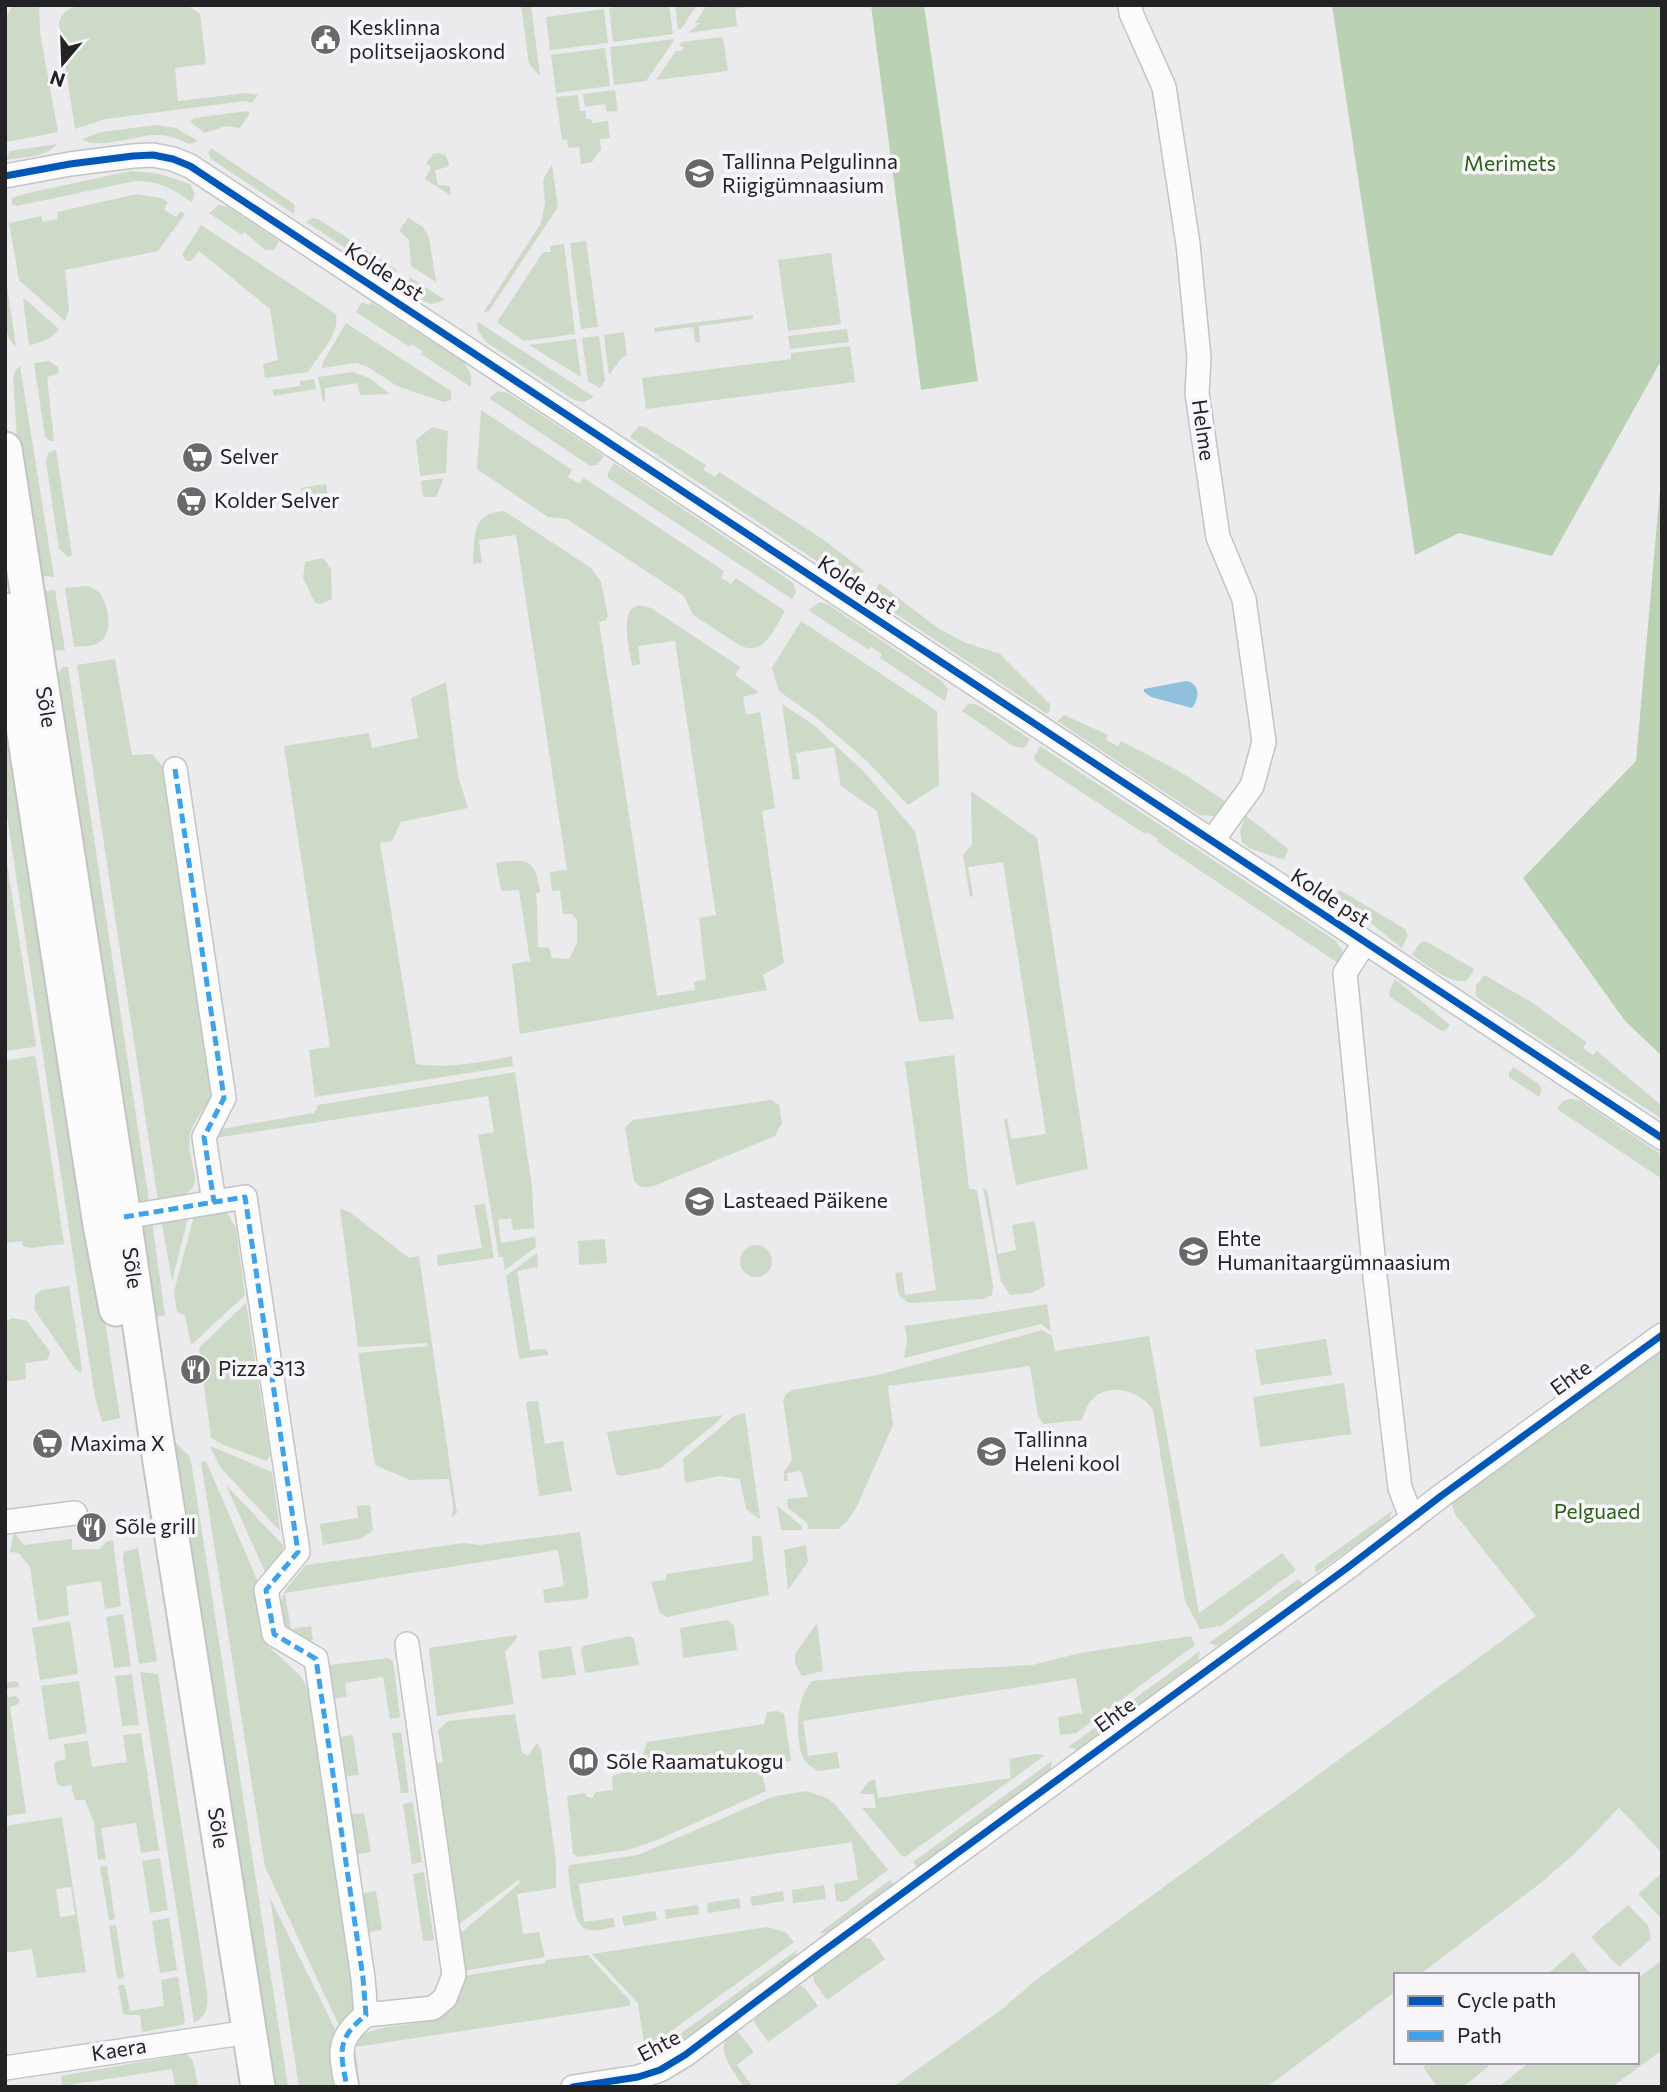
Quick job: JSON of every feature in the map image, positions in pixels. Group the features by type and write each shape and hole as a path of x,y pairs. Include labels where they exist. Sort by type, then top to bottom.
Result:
{"main road":[{"name":"Sõle","path":"5,449 23,704 100,1225 137,1424 241,2033 258,2087"},
{"name":"Sõle","path":"5,610 124,1217 241,2033 238,2087"}],"street":[{"name":"Helme","path":"1130,5 1131,13 1164,87 1188,243 1199,358 1197,393 1218,537 1244,599 1264,741 1252,786 1212,841"},
{"name":"Kolde pst","path":"5,176 133,156 153,155 190,166 1662,1138"},
{"path":"175,769 225,1098 204,1137 214,1202"},
{"path":"1366,942 1345,973 1374,1276 1400,1488 1412,1519"},
{"path":"124,1217 245,1197 298,1552 266,1590 274,1634 316,1659 366,2015"},
{"name":"Ehte","path":"573,2087 638,2077 660,2070 685,2054 1662,1335"},
{"path":"5,1522 75,1513"},
{"path":"347,2087 340,2049 349,2028 366,2015 433,2008 445,1997 454,1975 407,1644"},
{"name":"Kaera","path":"5,2068 241,2033"}],"green space":[{"path":"14,5 39,5 40,33 58,132 7,142 5,18"},
{"path":"85,5 187,5 200,14 206,64 175,68 178,101 247,93 258,95 252,103 245,101 105,119 75,129 59,23 69,9"},
{"path":"521,5 531,5 540,76 529,64"},
{"path":"669,5 673,34 613,42 609,8"},
{"path":"675,5 697,5 681,29 678,29"},
{"path":"707,5 752,6 735,9 737,26 688,33 700,23 695,23"},
{"path":"871,5 924,5 978,381 921,390"},
{"name":"Merimets","path":"1332,5 1662,5 1662,359 1552,556 1459,533 1415,555"},
{"path":"604,9 608,43 550,50 546,17"},
{"path":"723,37 728,71 656,80 676,51 681,51 684,47 679,46 682,42"},
{"path":"675,39 646,81 614,85 610,47"},
{"path":"605,48 610,86 556,93 551,55"},
{"path":"615,90 618,111 607,112 605,104 585,107 583,94"},
{"path":"578,95 580,111 585,111 586,119 591,119 592,123 608,121 610,138 600,139 601,149 592,162 581,164 579,147 568,148 567,139 562,140 556,97"},
{"path":"247,111 250,113 240,128 226,126 205,133 190,122 194,118"},
{"path":"156,125 176,128 198,141 190,144 158,135 98,143 82,139 101,132"},
{"path":"57,144 47,152 5,160 10,151"},
{"path":"211,148 291,202 295,206 294,214 211,159 208,153"},
{"path":"433,154 445,155 449,163 448,167 435,170 438,185 450,186 451,196 425,179 431,167 426,163"},
{"path":"552,164 558,207 489,311 483,313 541,223 545,203 543,180"},
{"path":"131,171 156,173 190,184 195,194 192,202 165,186 135,181 17,206 12,204 12,198 28,193"},
{"path":"137,194 161,198 168,202 164,210 176,217 181,211 185,214 158,251 65,270 69,308 65,321 19,280 9,223 41,216 43,222 58,219 57,212"},
{"path":"219,205 228,207 279,241 274,250 265,250 244,232 242,235 209,213"},
{"path":"313,218 397,270 391,276 384,273 306,222"},
{"path":"408,218 423,227 429,237 436,282 411,266 409,240 399,231"},
{"path":"201,225 336,314 332,337 308,372 265,378 263,364 278,360 270,309 199,251 191,261 187,261 182,255"},
{"path":"586,241 598,327 581,329 570,243"},
{"path":"564,244 575,334 524,341 497,322 543,252 551,252 550,246"},
{"path":"831,253 841,324 788,331 778,260"},
{"path":"5,273 16,346 11,341 5,324"},
{"path":"410,277 445,300 431,304 417,297 409,287"},
{"path":"23,299 59,329 53,336 29,345"},
{"path":"362,302 370,305 371,302 464,362 471,375 471,387 421,354 423,352 412,344 410,347 356,312"},
{"path":"753,315 753,319 699,326 700,342 695,342 693,327 655,332 654,328"},
{"path":"478,322 594,397 583,402 574,400 486,342 477,329"},
{"path":"346,323 451,391 451,400 444,402 397,386 368,367 356,363 322,368"},
{"path":"847,329 849,342 790,349 788,336"},
{"path":"624,332 627,355 609,375 604,335"},
{"path":"599,336 605,381 600,388 588,381 582,338"},
{"path":"576,339 581,377 529,345"},
{"path":"850,346 855,382 646,409 642,378 791,359 791,353"},
{"path":"49,361 58,367 59,372 47,377 54,441 45,437 34,363"},
{"path":"20,366 54,577 41,576 20,484 13,378"},
{"path":"353,372 369,378 390,394 360,395 357,383 325,388 323,401 318,377"},
{"path":"314,379 316,389 274,396 273,390 300,386 300,381"},
{"path":"498,391 508,393 604,456 597,465 590,466 489,398"},
{"path":"481,410 572,470 568,477 579,484 584,478 724,571 721,578 731,584 736,578 785,611 768,639 756,647 741,646 693,615 684,596 567,519 548,517 477,469"},
{"path":"639,426 645,427 706,465 703,470 715,477 719,472 824,540 864,571 853,579 841,577 630,437"},
{"path":"432,427 448,431 446,473 420,476 416,440"},
{"path":"56,450 72,555 68,557 59,549 46,461 49,452"},
{"path":"614,463 793,583 796,592 792,599 608,478"},
{"path":"1662,467 1662,1056 1625,1021 1523,878 1636,761"},
{"path":"444,478 436,497 423,497 421,481"},
{"path":"326,484 330,507 304,511 301,488"},
{"path":"504,511 591,568 601,582 608,616 606,620 599,622 657,996 695,990 694,982 706,979 699,918 716,915 675,641 638,646 640,664 632,666 627,625 632,608 651,608 740,667 735,675 757,691 758,693 743,697 746,715 760,712 775,808 762,811 784,963 763,975 767,990 520,1034 512,964 530,961 519,890 501,891 496,863 523,861 536,873 540,892 536,893 538,947 549,948 552,958 569,959 577,943 577,920 572,914 563,914 560,890 552,891 550,872 567,870 516,535 479,540 482,563 473,564 476,528 485,516"},
{"path":"323,558 331,569 332,599 322,604 315,603 303,578 305,562"},
{"path":"879,583 939,629 966,643 1000,654 1050,704 1047,714 881,604 876,590"},
{"path":"88,586 98,591 105,602 107,631 98,643 74,647 65,588"},
{"path":"55,590 65,650 50,651 38,597 45,591"},
{"path":"820,602 829,605 943,682 948,690 945,701 880,658 882,654 871,647 869,650 808,610"},
{"path":"801,621 937,711 939,785 908,805 867,761 817,718 779,691 772,668"},
{"path":"115,659 132,755 152,754 167,771 214,1092 191,1131 189,1144 194,1185 177,1197 158,1201 77,665"},
{"path":"63,667 68,667 149,1201 138,1202 56,675"},
{"path":"446,682 458,776 468,808 401,822 392,841 380,843 416,1064 452,1065 512,1056 513,1066 315,1097 309,1050 330,1047 284,746 369,733 372,748 418,738 411,698"},
{"path":"782,704 814,725 865,773 915,831 954,1019 919,1022 877,811 841,786 834,747 796,753 800,779 793,780"},
{"path":"968,704 981,707 1030,739 1024,748 1013,746 962,711"},
{"path":"1064,715 1108,735 1106,740 1118,746 1121,741 1179,771 1228,803 1214,816 1199,815 1057,721"},
{"path":"5,719 13,729 120,1418 102,1422 95,1397 82,1315 5,802"},
{"path":"1040,746 1336,941 1343,952 1338,963 1156,841 1158,839 1147,832 1145,834 1036,762 1034,756"},
{"path":"971,791 1037,838 1088,1169 1016,1185 1004,1119 1007,1119 1011,1139 1046,1134 1003,862 968,867 973,896 970,897 963,855 972,845"},
{"path":"1246,816 1286,847 1288,850 1284,860 1249,848 1242,842 1240,831"},
{"path":"5,851 36,1045 5,1051"},
{"path":"1340,890 1405,929 1408,935 1402,948 1336,895"},
{"path":"1425,941 1474,969 1468,979 1463,981 1448,978 1412,955 1419,944"},
{"path":"1484,975 1533,1003 1586,1042 1583,1048 1593,1055 1597,1051 1662,1106 1662,1119 1476,996 1476,986"},
{"path":"1395,979 1450,1025 1445,1031 1390,997 1389,991"},
{"path":"954,1055 969,1189 977,1190 993,1286 992,1295 983,1299 909,1303 899,1296 895,1273 902,1272 905,1295 936,1290 905,1062"},
{"path":"33,1056 36,1058 64,1244 30,1248 23,1246 22,1241 5,1243 5,1061"},
{"path":"1513,1067 1538,1083 1542,1090 1539,1097 1509,1077"},
{"path":"515,1072 532,1187 534,1228 513,1230 511,1218 498,1220 501,1243 535,1237 536,1247 505,1270 503,1257 499,1257 478,1135 494,1132 488,1096 215,1138 221,1129 314,1113 318,1105"},
{"path":"771,1100 779,1105 782,1123 775,1136 654,1186 643,1187 634,1181 625,1127 633,1120"},
{"path":"1563,1101 1581,1101 1662,1155 1662,1179 1557,1109"},
{"path":"983,1188 987,1190 998,1254 1016,1250 1012,1225 1035,1221 1045,1286 1031,1293 1010,1295 1001,1281"},
{"path":"485,1204 494,1258 438,1266 437,1255 482,1248 474,1205"},
{"path":"340,1208 351,1213 409,1258 419,1256 457,1513 452,1517 449,1479 410,1480 375,1465 358,1353 428,1346 427,1343 358,1347"},
{"path":"226,1211 236,1228 245,1295 191,1345 185,1315 177,1312 174,1292 195,1212"},
{"path":"189,1214 172,1281 161,1218"},
{"path":"152,1221 165,1315 148,1319 136,1227"},
{"path":"605,1239 607,1263 579,1265 578,1241"},
{"path":"756,1245 767,1250 772,1261 767,1272 756,1277 745,1272 740,1261 745,1250"},
{"path":"537,1253 538,1267 517,1271 530,1350 547,1349 548,1355 519,1359 506,1276"},
{"path":"69,1286 81,1373 75,1369 34,1309 35,1295 41,1290"},
{"path":"246,1303 270,1455 267,1461 211,1438 199,1348"},
{"path":"1047,1304 1051,1332 1041,1324 904,1358 907,1340 905,1326"},
{"path":"12,1318 27,1321 50,1352 47,1360 25,1363 26,1379 5,1382 5,1322"},
{"path":"1042,1330 1052,1336 1055,1351 1149,1336 1199,1613 1282,1553 1296,1570 1221,1626 1200,1629 1185,1601 1153,1410 1135,1395 1112,1390 1094,1397 1082,1420 1044,1424 1038,1416 1030,1366 888,1386 893,1425 857,1506 847,1522 838,1529 809,1529 807,1523 788,1508 787,1499 808,1497 801,1471 787,1473 788,1481 784,1481 784,1472 792,1460 783,1401 786,1394 792,1390 878,1375"},
{"path":"1326,1339 1332,1375 1261,1385 1255,1350"},
{"name":"Pelguaed","path":"1662,1349 1662,1853 1619,1808 1542,1882 1422,1973 1394,1973 1394,1992 1267,2087 893,2087 1536,1616 1455,1514 1451,1502"},
{"path":"1344,1383 1351,1434 1260,1447 1253,1397"},
{"path":"538,1401 545,1444 563,1441 572,1491 539,1496 526,1402"},
{"path":"745,1413 759,1519 746,1509 740,1479 720,1476 685,1483 683,1459 734,1416"},
{"path":"723,1415 661,1468 621,1476 616,1474 607,1432"},
{"path":"171,1438 191,1461 288,2087 266,2087"},
{"path":"210,1446 272,1472 280,1531 220,1467"},
{"path":"206,1461 261,1589 268,1646 300,1675 309,1691 353,1982 353,2011 342,2032 265,1867 201,1462"},
{"path":"226,1485 283,1545 282,1553 266,1574"},
{"path":"370,1505 373,1531 360,1539 323,1545 320,1524 358,1518 357,1506"},
{"path":"777,1506 802,1526 802,1530 781,1530"},
{"path":"1393,1510 1388,1522 1316,1573 1315,1566"},
{"path":"14,1532 24,1545 72,1539 72,1550 100,1549 106,1542 113,1540 121,1606 105,1609 101,1581 66,1586 69,1615 38,1621 30,1567 19,1553 10,1552"},
{"path":"580,1532 589,1594 586,1599 545,1603 543,1590 564,1586 558,1550 285,1593 291,1629 311,1626 313,1640 300,1642 286,1633 282,1610 283,1596 291,1583 306,1565 464,1543 479,1545"},
{"path":"752,1536 761,1536 769,1595 667,1617 660,1613 651,1582 666,1580 666,1574 753,1561"},
{"path":"806,1545 808,1562 788,1590 784,1550"},
{"path":"138,1548 157,1661 139,1664 123,1559 124,1552"},
{"path":"1298,1579 1303,1584 1218,1646 1209,1643"},
{"path":"123,1614 131,1666 114,1668 106,1617"},
{"path":"727,1620 734,1625 737,1650 683,1658 680,1628"},
{"path":"70,1621 78,1674 40,1680 32,1628"},
{"path":"817,1623 823,1671 802,1676 795,1664 795,1654"},
{"path":"517,1635 505,1652 514,1704 437,1716 429,1648"},
{"path":"630,1636 634,1639 639,1665 585,1673 581,1650 583,1646"},
{"path":"1191,1636 1195,1645 1076,1733 1060,1735 1058,1717 1082,1713 1076,1678 803,1721 808,1756 837,1752 840,1768 818,1771 802,1756 798,1717 803,1697 812,1681 903,1672 1032,1665 1080,1653"},
{"path":"571,1646 576,1675 542,1679 538,1651"},
{"path":"1200,1651 1198,1661 1079,1750 1068,1747"},
{"path":"388,1658 393,1661 400,1717 390,1719 383,1677 345,1683 347,1697 326,1700 326,1670 329,1665"},
{"path":"140,1672 158,1674 207,1991 206,2010 194,2023"},
{"path":"132,1674 139,1725 122,1726 115,1676"},
{"path":"79,1681 87,1733 49,1740 41,1686"},
{"path":"5,1683 19,1683 18,1687 6,1689 8,1697 16,1696 20,1700 17,1705 10,1707 26,1813 5,1816"},
{"path":"767,1712 784,1713 791,1761 760,1765 766,1791 657,1840 628,1850 578,1857 573,1854 567,1796 585,1793 592,1798 596,1792 613,1790 612,1776 627,1771 636,1774 647,1742 764,1724"},
{"path":"515,1714 522,1752 528,1756 537,1743 541,1750 556,1862 556,1888 517,1894 523,1934 539,1932 545,1957 463,1971 456,1937 521,1882 518,1880 455,1927 431,1764 443,1762 438,1730 448,1721"},
{"path":"401,1732 409,1793 401,1793 392,1733"},
{"path":"141,1733 159,1850 141,1853 136,1823 101,1828 106,1859 98,1860 94,1823 85,1800 75,1800 71,1785 63,1787 57,1784 54,1765 56,1761 66,1759 64,1744 88,1741 92,1767 127,1762 123,1735"},
{"path":"353,1735 359,1775 340,1777 334,1738"},
{"path":"1045,1755 905,1857 862,1808 876,1808 874,1794 859,1794 868,1782 875,1779 878,1798 1011,1778 1009,1759"},
{"path":"1052,1761 1050,1771 918,1868 913,1862"},
{"path":"806,1791 827,1798 835,1804 888,1870 846,1901 836,1900 834,1884 858,1880 852,1842 579,1884 584,1922 613,1918 615,1927 589,1930 581,1926 571,1894 568,1870 570,1865 638,1855 772,1797"},
{"path":"413,1802 422,1862 412,1864 403,1804"},
{"path":"364,1813 371,1852 353,1855 346,1815"},
{"path":"62,1817 86,1972 37,1978 32,1949 5,1953 5,1826","holes":["71,1887 75,1915 60,1917 56,1889"]},
{"path":"160,1858 168,1910 150,1913 142,1861"},
{"path":"107,1866 115,1919 109,1920 100,1867"},
{"path":"424,1872 434,1940 423,1941 413,1874"},
{"path":"1662,1873 1662,1919 1638,1894"},
{"path":"890,1880 893,1883 890,1889 830,1933 819,1933"},
{"path":"824,1885 826,1899 793,1903 792,1890"},
{"path":"376,1891 382,1930 364,1933 359,1894"},
{"path":"783,1891 784,1901 752,1906 750,1897"},
{"path":"270,1898 335,2029 330,2048 334,2087 299,2087"},
{"path":"739,1898 741,1908 708,1913 707,1903"},
{"path":"698,1905 699,1914 666,1919 665,1910"},
{"path":"1628,1905 1648,1925 1651,1939 1619,1967 1591,1937"},
{"path":"655,1911 657,1920 624,1926 622,1916"},
{"path":"169,1918 177,1970 160,1973 152,1921"},
{"path":"116,1925 124,1978 117,1979 109,1926"},
{"path":"767,1927 785,1932 794,1942 645,2050 638,2003 592,1954"},
{"path":"863,1937 871,1939 885,1959 827,2000 814,1982 813,1973"},
{"path":"797,1950 791,1962 675,2047 655,2056 656,2051"},
{"path":"1573,1952 1589,1973 1548,1973"},
{"path":"588,1955 631,2002 629,2006 355,2047 360,2084 356,2087 351,2044 377,2029 422,2022 449,2011 459,1999 456,1977"},
{"path":"1662,1960 1662,2050 1612,2087 1498,2087 1527,2064 1639,2064 1639,1977"},
{"path":"178,1977 185,2022 182,2025 142,2032 140,2015 123,2013 118,1985 125,1985 130,2011 164,2006 161,1980"},
{"path":"798,1984 805,1988 818,2006 768,2042 754,2022 755,2015"},
{"path":"733,2032 738,2032 754,2052 737,2065 753,2087 744,2087 726,2059 724,2045"},
{"path":"187,2054 193,2061 198,2085 175,2087 172,2069 62,2086 61,2076"},
{"path":"1427,2064 1489,2066 1463,2087 1437,2087 1423,2067"}],"water":[{"path":"1186,681 1194,685 1197,692 1192,708 1151,697 1144,692 1144,689"}],"marked path":[{"path":"175,769 224,1098 204,1137 214,1202"},
{"path":"124,1217 245,1197 298,1552 266,1590 274,1634 316,1659 363,1978 366,2015 349,2031 343,2047 347,2087"}],"cycle path":[{"path":"5,176 133,156 153,155 190,166 1662,1138"},
{"path":"573,2087 638,2077 660,2070 685,2055 1662,1335"}],"place":[{"name":"Kesklinna politseijaoskond","path":"326,40"},
{"name":"Tallinna Pelgulinna Riigigümnaasium","path":"699,174"},
{"name":"Selver","path":"197,457"},
{"name":"Kolder Selver","path":"191,501"},
{"name":"Lasteaed Päikene","path":"700,1201"},
{"name":"Ehte Humanitaargümnaasium","path":"1194,1251"},
{"name":"Pizza 313","path":"195,1369"},
{"name":"Maxima X","path":"47,1444"},
{"name":"Tallinna Heleni kool","path":"991,1452"},
{"name":"Sõle grill","path":"92,1527"},
{"name":"Sõle Raamatukogu","path":"583,1762"}]}
